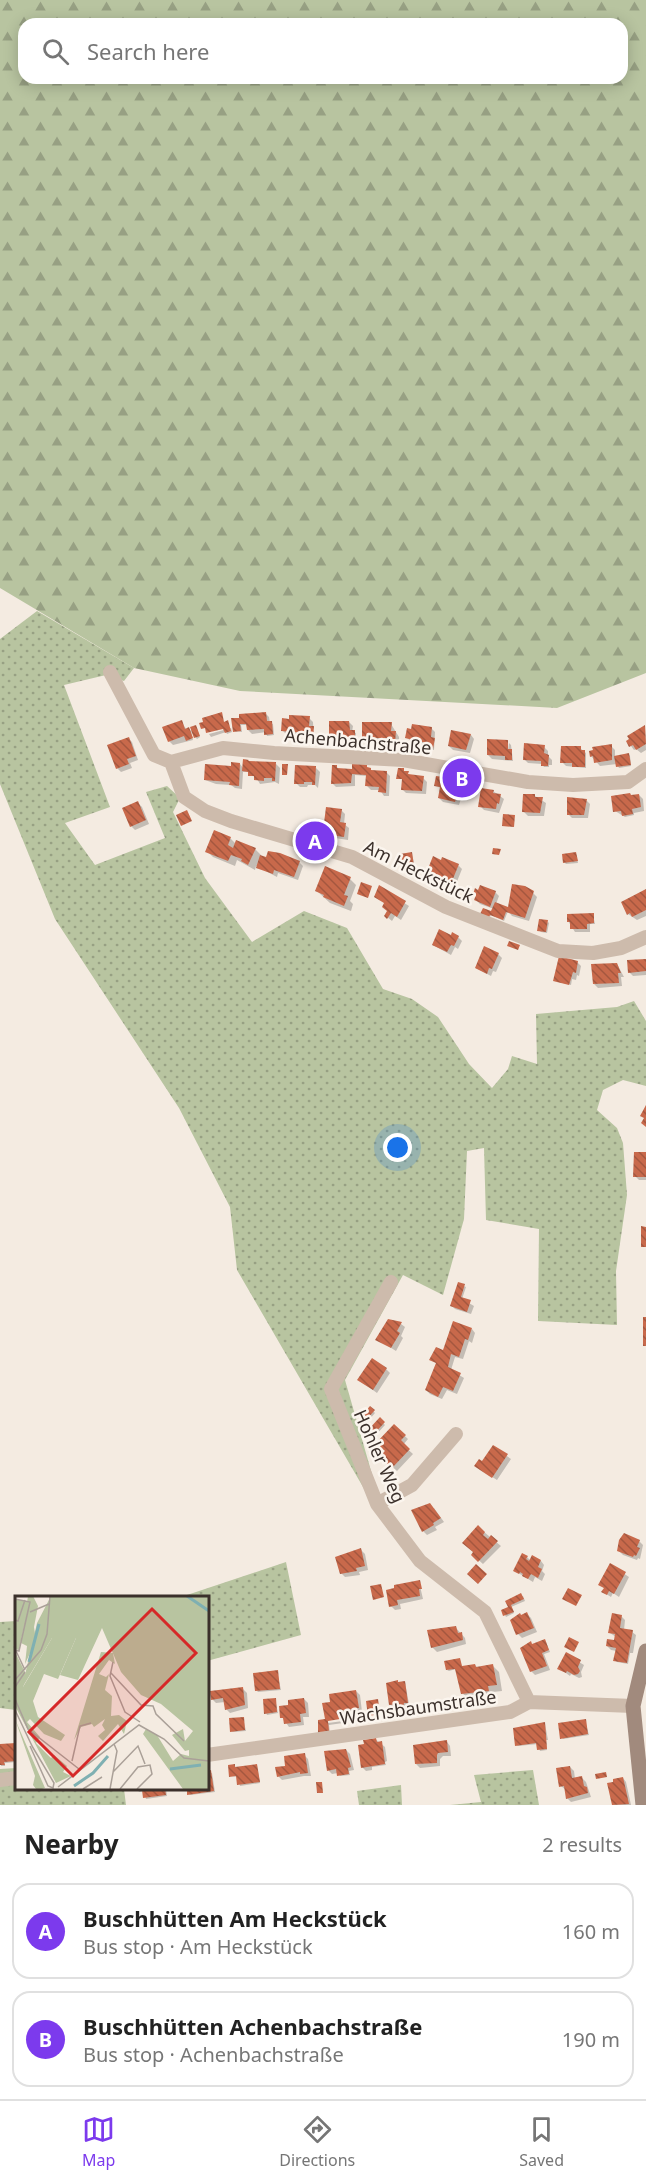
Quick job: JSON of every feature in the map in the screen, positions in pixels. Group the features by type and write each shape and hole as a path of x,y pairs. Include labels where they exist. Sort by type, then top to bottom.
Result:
{"street":[{"path":"110,672 153,755 171,762"},
{"name":"Achenbachstraße","path":"171,762 223,748 403,760 528,782 573,785 628,782 646,769"},
{"name":"Am Heckstück","path":"171,762 184,797 206,811 231,821 352,857 446,907 558,951 593,953 621,948 646,937"},
{"name":"Hohler Weg","path":"391,1282 331,1389 377,1504 420,1561 485,1612 529,1702"},
{"path":"377,1504 411,1485 456,1434"},
{"path":"643,1805 633,1706 646,1650"},
{"name":"Wachsbaumstraße","path":"208,1755 510,1712 529,1702 633,1706"},
{"path":"0,1780 15,1778"}],"green space":[{"path":"0,0 646,0 646,673 557,708 240,691 134,668 0,588"},
{"path":"37,611 134,668 124,681 106,675 64,685 110,807 65,823 95,865 165,838 146,792 167,786 180,798 173,812 205,878 252,942 304,911 347,928 383,989 412,999 438,1017 469,1064 492,1088 508,1069 512,1056 537,1064 536,1014 617,1007 634,1001 646,1021 646,1086 623,1080 603,1090 597,1110 617,1128 623,1143 627,1195 616,1271 617,1325 538,1321 539,1229 486,1220 484,1148 467,1151 464,1219 443,1295 403,1275 345,1380 388,1530 237,1270 230,1207 179,1108 55,919 0,784 0,639"},
{"path":"286,1562 301,1635 208,1661 208,1596 184,1596"},
{"path":"15,1621 15,1710 0,1708 0,1622"},
{"path":"15,1768 15,1790 124,1790 126,1805 0,1805 0,1769"},
{"path":"533,1770 539,1805 450,1805 481,1802 474,1775"},
{"path":"401,1785 402,1805 359,1805 357,1791"}],"building":[{"path":"222,712 224,722 228,720 231,731 225,733 223,729 206,733 205,728 201,729 199,723 203,722 202,718"},
{"path":"266,712 267,721 272,721 273,734 264,735 264,729 247,730 246,724 240,724 241,731 233,732 231,718 239,718 239,714"},
{"path":"289,715 310,716 309,726 314,726 313,738 306,737 306,733 281,731 282,718 289,719"},
{"path":"182,720 185,729 189,727 193,738 186,741 184,736 168,742 162,727"},
{"path":"329,721 349,721 350,730 355,730 355,743 347,743 347,737 329,738"},
{"path":"362,722 392,722 391,731 396,731 395,743 388,743 388,738 362,738"},
{"path":"412,724 432,727 431,737 435,738 433,749 426,748 427,743 405,738 407,728 411,729"},
{"path":"196,725 200,736 194,738 190,727"},
{"path":"645,725 646,744 636,750 633,745 629,747 626,741 629,739 627,736"},
{"path":"451,730 471,734 466,750 448,746"},
{"path":"129,737 136,756 127,759 129,764 116,769 107,745"},
{"path":"487,739 508,740 508,749 512,749 512,760 505,760 505,756 487,755"},
{"path":"524,743 545,745 544,753 549,755 548,766 541,766 541,761 523,760"},
{"path":"612,744 612,760 594,763 589,751 593,750 592,747"},
{"path":"561,746 581,746 581,750 585,750 585,767 572,767 572,763 560,763"},
{"path":"629,753 631,765 616,767 614,756"},
{"path":"243,759 276,762 275,781 272,781 272,778 264,778 264,781 254,780 254,776 248,776 248,772 242,771"},
{"path":"231,762 240,763 239,786 229,785 230,782 204,780 205,764 231,766"},
{"path":"352,762 367,763 367,767 371,770 387,771 386,793 378,792 379,787 365,786 366,775 352,774 351,783 331,784 332,765 337,765 337,768 352,769"},
{"path":"282,764 288,764 287,775 282,775"},
{"path":"295,765 316,766 315,785 312,785 312,782 294,784"},
{"path":"398,768 409,771 408,774 424,776 422,791 401,790 402,779 396,779"},
{"path":"436,776 460,786 455,802 438,798 440,787 434,786"},
{"path":"481,788 494,790 493,793 501,794 496,809 478,807"},
{"path":"630,793 631,795 639,794 641,807 632,809 633,814 622,816 621,811 613,812 611,796"},
{"path":"523,794 543,797 540,813 522,812"},
{"path":"567,797 587,799 584,815 567,815"},
{"path":"138,801 146,820 130,827 122,808"},
{"path":"326,807 342,809 340,822 346,823 344,837 330,835 330,831 323,831"},
{"path":"187,810 192,821 181,826 176,815"},
{"path":"503,814 515,815 514,827 502,826"},
{"path":"214,830 231,837 228,845 233,848 236,840 256,848 248,865 241,861 242,859 231,855 228,861 205,852"},
{"path":"493,848 501,849 499,855 492,854"},
{"path":"268,851 300,861 294,877 274,870 273,874 256,868 260,855 266,857"},
{"path":"412,852 414,866 401,868 400,854"},
{"path":"576,852 578,861 563,863 562,854"},
{"path":"433,856 459,864 450,886 434,879 432,882 424,879"},
{"path":"325,866 351,877 344,895 348,896 344,906 315,891"},
{"path":"361,882 372,886 368,898 357,894"},
{"path":"512,884 525,886 534,891 525,918 506,912 503,920 480,914 483,908 491,911 495,902 508,907"},
{"path":"379,885 406,901 397,917 391,913 387,919 384,916 387,911 382,907 384,903 374,897"},
{"path":"480,885 496,891 490,907 474,900 475,888 478,890"},
{"path":"646,889 646,910 632,917 630,913 627,915 621,902"},
{"path":"594,913 594,923 587,924 587,929 570,929 567,914"},
{"path":"539,919 548,920 546,932 537,931"},
{"path":"439,929 459,936 454,946 451,945 447,952 432,945"},
{"path":"509,941 520,945 518,950 507,946"},
{"path":"484,946 499,953 492,969 489,968 487,974 475,968"},
{"path":"559,956 578,961 576,973 573,972 569,985 553,981"},
{"path":"646,959 646,971 628,973 627,960"},
{"path":"617,963 621,973 618,973 619,983 593,984 591,964"},
{"path":"646,1105 646,1127 641,1123 644,1118 640,1116"},
{"path":"634,1152 646,1152 646,1177 633,1177"},
{"path":"641,1226 646,1227 646,1247 641,1247"},
{"path":"458,1282 465,1284 461,1297 471,1300 467,1312 450,1306"},
{"path":"643,1317 646,1317 646,1346 643,1346"},
{"path":"388,1319 402,1322 397,1331 400,1333 391,1348 375,1340"},
{"path":"453,1321 472,1328 468,1340 465,1339 459,1357 451,1354 448,1367 461,1373 453,1391 443,1387 438,1397 425,1390 436,1363 429,1360 436,1347 443,1350"},
{"path":"372,1358 387,1368 373,1390 357,1380"},
{"path":"370,1406 375,1410 367,1419 362,1415"},
{"path":"380,1417 385,1422 373,1435 368,1430"},
{"path":"394,1424 406,1435 401,1440 410,1449 392,1468 379,1456 385,1451 376,1443"},
{"path":"493,1445 508,1454 492,1478 474,1466 479,1459 482,1461"},
{"path":"430,1503 441,1518 422,1532 411,1510"},
{"path":"478,1525 488,1539 491,1535 498,1541 478,1562 471,1555 473,1552 462,1543"},
{"path":"624,1533 640,1540 637,1547 640,1548 636,1556 617,1551 619,1540"},
{"path":"361,1548 365,1566 356,1568 357,1571 340,1574 335,1557"},
{"path":"522,1553 528,1556 526,1559 529,1561 532,1555 541,1560 538,1567 542,1569 538,1578 531,1574 528,1579 520,1572 519,1574 513,1571"},
{"path":"610,1563 626,1572 614,1594 609,1591 607,1595 601,1592 604,1588 598,1585"},
{"path":"476,1564 487,1574 478,1584 467,1574"},
{"path":"420,1580 422,1589 419,1589 420,1596 397,1600 398,1605 389,1607 386,1590 394,1588 394,1585"},
{"path":"381,1584 384,1597 373,1600 370,1586"},
{"path":"568,1588 582,1595 576,1606 562,1599"},
{"path":"521,1593 524,1599 511,1605 514,1612 503,1616 501,1610 508,1607 505,1601"},
{"path":"527,1612 534,1628 516,1635 510,1620 520,1613 521,1615"},
{"path":"612,1613 622,1615 620,1628 633,1630 627,1663 613,1661 616,1648 606,1646 607,1639 614,1640 615,1634 608,1633"},
{"path":"456,1626 458,1633 462,1632 463,1640 431,1648 427,1630"},
{"path":"569,1637 579,1642 574,1652 564,1647"},
{"path":"545,1639 549,1650 542,1653 547,1666 530,1672 520,1648 531,1641 532,1644"},
{"path":"566,1652 581,1660 578,1674 574,1675 557,1669"},
{"path":"460,1658 462,1666 475,1664 476,1667 493,1664 497,1685 488,1686 489,1691 461,1694 455,1669 446,1670 444,1661"},
{"path":"278,1670 280,1689 255,1691 253,1673"},
{"path":"398,1680 398,1682 405,1681 408,1703 404,1703 400,1708 398,1704 389,1705 386,1683"},
{"path":"243,1687 245,1705 225,1710 223,1698 211,1700 210,1691"},
{"path":"356,1690 359,1708 339,1711 340,1719 328,1721 329,1731 318,1733 318,1720 325,1719 322,1703 330,1702 329,1694"},
{"path":"276,1698 277,1712 264,1714 263,1699"},
{"path":"304,1698 306,1713 300,1714 301,1722 284,1724 283,1718 280,1718 279,1706 288,1705 288,1700"},
{"path":"378,1699 380,1714 368,1716 366,1701"},
{"path":"244,1717 245,1730 230,1732 229,1718"},
{"path":"586,1719 588,1734 560,1739 558,1723"},
{"path":"545,1722 547,1749 537,1750 536,1743 515,1746 513,1728"},
{"path":"376,1738 377,1742 382,1741 385,1764 361,1768 358,1745 364,1744 363,1740"},
{"path":"447,1740 448,1752 438,1753 437,1763 415,1764 413,1745"},
{"path":"15,1743 15,1761 4,1762 5,1765 0,1765 0,1744"},
{"path":"346,1749 351,1767 348,1768 349,1774 337,1776 336,1769 327,1771 324,1751"},
{"path":"305,1753 308,1773 300,1774 300,1772 277,1777 275,1767 285,1766 284,1756"},
{"path":"235,1764 235,1767 257,1764 260,1782 237,1785 236,1776 229,1777 228,1765"},
{"path":"570,1766 572,1778 582,1776 588,1793 566,1799 564,1786 559,1787 556,1768"},
{"path":"211,1770 214,1791 187,1795 187,1790 208,1790 208,1771"},
{"path":"606,1772 607,1777 596,1779 595,1774"},
{"path":"623,1777 629,1804 612,1805 607,1783"},
{"path":"316,1782 322,1782 323,1793 317,1793"},
{"path":"142,1790 165,1790 166,1795 143,1798"}],"place":[{"name":"Buschhütten Achenbachstraße","path":"462,778"},
{"name":"Buschhütten Am Heckstück","path":"315,841"}]}
